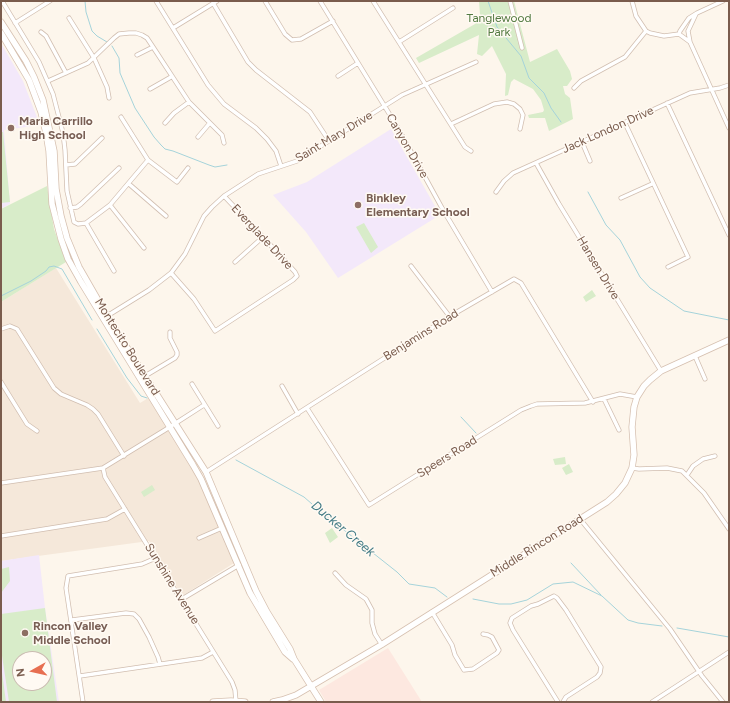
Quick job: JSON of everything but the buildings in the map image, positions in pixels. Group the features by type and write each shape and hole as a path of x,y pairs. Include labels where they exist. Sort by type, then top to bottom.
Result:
{"main road":[{"name":"Montecito Boulevard","path":"1,22 26,61 43,100 54,151 56,189 61,216 65,231 79,267 107,316 145,376 172,425 201,479 222,528 241,564"},
{"name":"Montecito Boulevard","path":"1,33 29,80 41,112 49,151 52,204 68,259 172,425 206,472 250,592 285,652 294,659 320,702"},
{"name":"Middle Rincon Road","path":"273,702 296,695 382,645 607,502 625,483 632,468 634,455 632,416 637,397 650,380 661,371 729,340"},
{"path":"213,702 245,702"}],"street":[{"path":"2,1 39,62 53,94 63,133 67,191 74,222 78,224 86,223 110,205 148,160"},
{"path":"15,23 50,1"},
{"path":"156,1 217,96 224,104 256,128 267,139 276,150 281,166"},
{"path":"265,1 285,34 292,40 301,39 333,21"},
{"name":"Canyon Drive","path":"320,1 384,106 492,292"},
{"path":"510,1 522,48"},
{"path":"632,1 636,16 650,33 670,36 679,34 690,42"},
{"path":"679,34 688,18 723,1"},
{"path":"173,28 215,2 248,62 256,70 310,112 329,141"},
{"path":"376,2 399,42 465,147 471,150"},
{"path":"399,42 453,8"},
{"path":"696,13 688,31 690,42 729,128"},
{"path":"69,18 94,58 107,87 109,98"},
{"path":"574,88 581,81 625,57 646,30"},
{"path":"41,32 46,36 66,73"},
{"path":"48,81 88,63 119,34 136,33 147,38 189,102 209,124 222,135 224,144"},
{"path":"137,55 153,47"},
{"name":"Saint Mary Drive","path":"107,316 149,290 171,273 185,254 204,216 212,206 224,196 258,174 297,161 402,95 476,62"},
{"path":"338,76 358,63"},
{"path":"150,89 172,76"},
{"name":"Jack London Drive","path":"496,192 504,181 513,173 690,93 729,85"},
{"path":"165,124 174,113 189,102"},
{"path":"451,124 494,104 507,102 514,104 520,109 523,115 520,129"},
{"path":"667,103 729,235"},
{"path":"121,117 148,160 177,182 188,168"},
{"path":"625,123 652,184 688,257 668,267"},
{"path":"198,137 209,124"},
{"path":"66,165 75,164 102,138"},
{"path":"582,142 590,161"},
{"name":"Hansen Drive","path":"536,163 559,204 661,371"},
{"path":"70,208 77,207 81,204 119,168"},
{"path":"129,184 166,216"},
{"path":"621,198 652,184"},
{"name":"Everglade Drive","path":"171,273 194,299 215,331 289,283 297,276 295,272 224,196"},
{"path":"110,205 144,248"},
{"path":"86,223 114,271"},
{"path":"235,262 263,237"},
{"path":"411,266 450,317"},
{"name":"Benjamins Road","path":"206,472 450,317 514,279 521,283 593,402"},
{"path":"1,329 10,326 17,329 54,388 61,394 84,403 93,409 98,414 124,456"},
{"path":"145,376 174,358 176,355 177,352 170,338 170,332"},
{"path":"695,356 705,379"},
{"path":"1,382 28,424 37,431"},
{"path":"192,384 218,426"},
{"path":"282,386 298,414"},
{"name":"Speers Road","path":"308,408 370,505 521,410 537,404 593,402 620,394 637,397"},
{"path":"604,399 619,430"},
{"path":"1,483 103,468 204,405"},
{"path":"687,475 694,466 703,459 714,456"},
{"name":"Sunshine Avenue","path":"103,468 105,477 182,599 232,682 235,690 236,702"},
{"path":"632,468 676,469 682,471 704,493 729,529"},
{"path":"1,536 107,519 125,509"},
{"path":"580,519 670,629 699,672 723,702"},
{"path":"199,538 222,528"},
{"path":"83,702 72,620 66,588 68,576 142,564 156,558"},
{"path":"182,599 241,564"},
{"path":"335,573 346,585 366,599 372,610 372,623 375,634 382,645"},
{"path":"558,702 510,623 512,618 531,606 554,596 558,598 601,667 601,671 597,677 566,697 563,702"},
{"path":"432,612 452,645 455,655 464,670 473,669 497,653 499,650 492,638 483,634"},
{"path":"72,620 126,613 134,614 139,619 149,636 160,664"},
{"path":"80,676 202,658 213,652"},
{"path":"652,702 729,652"}],"shaded area":[{"name":"Maria Carrillo High School","path":"1,43 23,81 40,125 4,130 10,204 1,209"},
{"name":"Binkley Elementary School","path":"391,129 440,215 338,278 306,232 273,195 307,182"},
{"path":"56,268 140,403 150,397 197,477 234,563 182,596 149,541 1,561 1,302"},
{"name":"Rincon Valley Middle School","path":"39,555 51,651 12,651 12,691 52,691 52,655 59,702 1,702 1,561"},
{"path":"388,648 422,702 326,702 319,690"}],"green space":[{"name":"Tanglewood Park","path":"479,1 514,1 530,62 557,49 570,71 572,79 567,86 563,86 565,94 570,98 573,119 549,131 545,118 529,118 528,115 543,112 544,110 541,100 533,89 514,79 511,82 508,95 505,96 506,74 492,46 482,56 477,54 479,35 419,63 416,58 475,24 480,15"},
{"path":"1,132 3,132 10,202 1,203"},
{"path":"47,186 54,229 66,262 1,302 1,209"},
{"path":"364,223 378,247 371,253 356,227"},
{"path":"592,290 596,296 586,302 583,297"},
{"path":"565,457 566,464 555,465 553,459"},
{"path":"569,464 573,472 566,475 562,468"},
{"path":"152,485 155,490 144,497 141,492"},
{"path":"332,528 338,537 330,543 325,533"},
{"path":"9,567 10,581 1,593 1,569"},
{"path":"45,608 50,651 12,651 12,691 52,691 52,663 57,702 9,702 1,649 1,614"},
{"path":"1,665 6,702 1,702"}],"waterway":[{"path":"85,1 86,12 92,31 107,42"},
{"path":"488,1 497,27 521,56 529,78 544,93 551,108 561,122"},
{"path":"112,46 119,58 120,73 135,108 161,145 165,149 215,167 227,165"},
{"path":"588,192 606,225 620,240 640,277 650,288 684,311 729,320"},
{"name":"Ducker Creek","path":"1,296 31,281 46,271 49,267 54,266 62,269 92,320"},
{"name":"Ducker Creek","path":"97,329 127,378 141,396 147,398"},
{"path":"461,417 476,433"},
{"name":"Ducker Creek","path":"236,460 304,497 397,572 409,584 435,588 447,597"},
{"path":"571,563 601,595"},
{"name":"Ducker Creek","path":"473,599 499,604 511,604 527,600 553,584 573,582 602,596 628,620 638,623 662,626"},
{"name":"Ducker Creek","path":"677,628 729,637"}],"place":[{"name":"Maria Carrillo High School","path":"11,128"},
{"name":"Binkley Elementary School","path":"358,205"},
{"name":"Rincon Valley Middle School","path":"25,633"}]}
